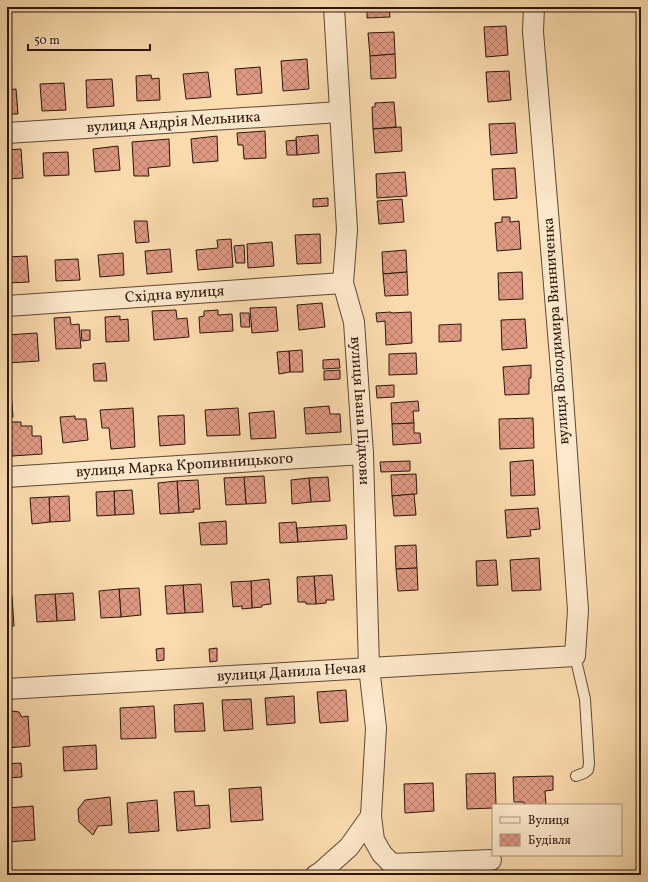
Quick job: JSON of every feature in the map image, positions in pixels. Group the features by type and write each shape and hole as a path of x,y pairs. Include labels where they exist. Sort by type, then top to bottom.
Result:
{"street":[{"name":"вулиця Івана Підкови","path":"334,7 347,230 343,283 354,322 363,454 369,667 376,728 372,816 374,840 382,854 395,870"},
{"name":"вулиця Володимира Винниченка","path":"534,7 533,32 560,361 578,610 575,656"},
{"name":"вулиця Андрія Мельника","path":"7,133 340,112"},
{"name":"Східна вулиця","path":"7,306 343,283"},
{"name":"вулиця Марка Кропивницького","path":"7,477 363,454"},
{"name":"вулиця Данила Нечая","path":"7,689 575,656"},
{"path":"316,875 349,847 372,816"},
{"path":"395,870 491,860"}],"lane":[{"path":"575,656 585,699 589,763 588,770 576,776"}],"building":[{"path":"367,7 389,7 390,17 367,18"},
{"path":"506,26 508,55 486,57 484,27"},
{"path":"394,32 395,54 370,56 368,33"},
{"path":"395,54 396,78 371,79 370,56"},
{"path":"307,59 309,89 283,91 281,61"},
{"path":"260,67 262,93 237,95 235,69"},
{"path":"509,71 511,100 488,102 486,72"},
{"path":"208,72 211,97 186,99 183,74"},
{"path":"151,75 152,79 159,78 160,100 137,101 136,76"},
{"path":"112,79 114,106 87,108 86,80"},
{"path":"64,83 66,110 42,111 40,84"},
{"path":"16,89 18,114 7,114 7,90"},
{"path":"394,102 396,127 373,129 372,107 375,107 375,103"},
{"path":"515,123 517,153 491,155 489,124"},
{"path":"401,127 402,151 375,153 373,129"},
{"path":"265,131 266,158 244,159 243,145 238,145 237,133"},
{"path":"318,135 319,153 297,155 296,137"},
{"path":"217,136 218,161 193,163 191,139"},
{"path":"169,139 170,166 148,168 149,176 134,176 132,142"},
{"path":"296,140 297,155 287,155 286,141"},
{"path":"118,146 120,170 95,172 93,149"},
{"path":"21,149 23,178 7,179 7,150"},
{"path":"68,152 69,175 44,176 43,153"},
{"path":"515,168 517,198 494,200 492,169"},
{"path":"405,172 407,196 377,198 376,174"},
{"path":"328,198 328,206 313,207 313,199"},
{"path":"402,199 404,222 379,224 377,201"},
{"path":"502,217 510,217 510,222 519,221 521,249 497,251 495,223 502,222"},
{"path":"134,221 147,221 149,242 136,243"},
{"path":"320,234 321,263 297,264 295,235"},
{"path":"231,239 233,267 198,270 196,250 218,248 217,240"},
{"path":"272,242 274,266 248,268 247,244"},
{"path":"244,245 245,263 236,263 234,246"},
{"path":"170,249 172,272 147,274 145,251"},
{"path":"406,250 407,272 383,274 382,252"},
{"path":"123,253 124,275 100,277 98,255"},
{"path":"27,256 29,282 7,283 7,257"},
{"path":"78,259 80,280 56,281 55,260"},
{"path":"407,272 408,295 385,296 383,274"},
{"path":"522,272 523,299 499,300 498,273"},
{"path":"322,303 325,327 299,330 297,305"},
{"path":"276,307 278,331 252,333 250,308"},
{"path":"176,310 177,319 187,318 189,337 154,340 152,311"},
{"path":"218,310 218,315 232,314 233,331 200,333 199,317 204,316 204,311"},
{"path":"411,312 412,343 386,345 385,321 377,322 376,313"},
{"path":"240,313 249,313 250,327 241,327"},
{"path":"120,316 120,320 128,319 129,341 106,342 105,317"},
{"path":"70,317 71,325 79,324 81,348 56,349 54,318"},
{"path":"525,319 527,348 502,350 501,320"},
{"path":"461,324 461,341 439,342 439,325"},
{"path":"81,330 90,330 90,340 82,341"},
{"path":"37,333 39,361 7,363 7,335"},
{"path":"302,350 303,372 290,372 289,351"},
{"path":"289,351 290,372 279,374 277,352"},
{"path":"416,353 417,374 389,375 389,354"},
{"path":"339,359 340,368 323,369 323,360"},
{"path":"105,363 107,381 94,381 93,364"},
{"path":"531,365 529,394 505,395 503,367"},
{"path":"340,370 340,379 324,380 324,371"},
{"path":"7,372 10,372 11,391 7,392"},
{"path":"394,385 394,397 377,398 376,386"},
{"path":"11,391 13,417 7,417 7,392"},
{"path":"418,401 419,411 413,411 414,423 392,424 391,403"},
{"path":"329,406 330,414 340,414 341,432 306,434 304,408"},
{"path":"133,408 135,447 111,449 109,428 102,428 100,410"},
{"path":"238,408 240,435 207,436 205,410"},
{"path":"274,411 276,438 251,439 249,413"},
{"path":"184,415 185,444 160,446 158,416"},
{"path":"75,416 75,419 86,419 88,440 63,443 60,417"},
{"path":"533,418 534,448 500,449 499,419"},
{"path":"10,422 21,422 21,426 32,426 32,436 41,436 42,454 12,456"},
{"path":"414,423 414,433 420,433 421,443 393,445 392,424"},
{"path":"533,460 535,495 511,496 510,462"},
{"path":"410,461 410,471 381,472 380,462"},
{"path":"416,474 417,494 392,496 391,475"},
{"path":"264,476 266,503 246,504 244,477"},
{"path":"244,477 246,504 226,505 224,478"},
{"path":"328,477 330,501 311,502 309,478"},
{"path":"309,478 311,502 292,504 291,480"},
{"path":"198,480 200,509 193,509 194,512 179,513 177,481"},
{"path":"177,481 179,513 160,514 158,483"},
{"path":"132,490 134,514 115,515 114,491"},
{"path":"114,491 115,515 97,516 96,492"},
{"path":"414,494 416,515 394,516 392,496"},
{"path":"69,496 70,521 50,522 49,497"},
{"path":"49,497 50,522 32,524 30,498"},
{"path":"538,508 540,529 530,530 531,536 507,538 505,510"},
{"path":"226,521 227,544 201,545 199,523"},
{"path":"296,522 298,542 280,543 279,523"},
{"path":"346,525 347,539 298,542 297,528"},
{"path":"416,545 417,568 396,569 395,546"},
{"path":"539,558 541,590 512,591 510,560"},
{"path":"496,560 498,585 477,586 476,561"},
{"path":"417,568 418,590 398,591 396,569"},
{"path":"332,575 334,600 326,600 326,603 316,604 314,576"},
{"path":"314,576 316,604 298,602 297,577"},
{"path":"269,579 271,604 252,608 251,581"},
{"path":"251,581 252,608 242,609 242,606 233,607 231,582"},
{"path":"201,584 203,612 185,613 183,585"},
{"path":"183,585 185,613 167,614 165,586"},
{"path":"139,588 141,615 121,617 119,589"},
{"path":"119,589 121,617 101,618 99,591"},
{"path":"73,593 75,620 57,621 55,594"},
{"path":"55,594 57,621 37,622 35,595"},
{"path":"12,596 14,626 7,626 7,597"},
{"path":"164,648 164,660 157,661 156,649"},
{"path":"217,648 217,661 210,662 209,649"},
{"path":"346,690 348,721 320,723 317,692"},
{"path":"294,696 295,723 267,725 265,698"},
{"path":"251,699 253,729 224,731 222,700"},
{"path":"203,703 205,731 175,732 174,705"},
{"path":"154,706 156,738 121,739 120,708"},
{"path":"13,711 19,712 22,717 28,716 30,746 7,748 7,718"},
{"path":"96,745 97,769 64,771 63,747"},
{"path":"21,763 22,777 7,778 7,764"},
{"path":"495,773 496,804 492,804 492,808 467,809 466,774"},
{"path":"553,776 553,790 545,791 546,804 524,804 524,802 514,802 513,777"},
{"path":"433,783 434,811 405,813 404,784"},
{"path":"261,787 263,820 231,822 229,789"},
{"path":"194,791 195,806 209,805 210,828 177,831 174,792"},
{"path":"110,797 112,825 98,826 93,835 79,822 78,809 85,800"},
{"path":"157,800 159,831 129,833 127,803"},
{"path":"33,806 35,840 7,842 7,808"}]}
